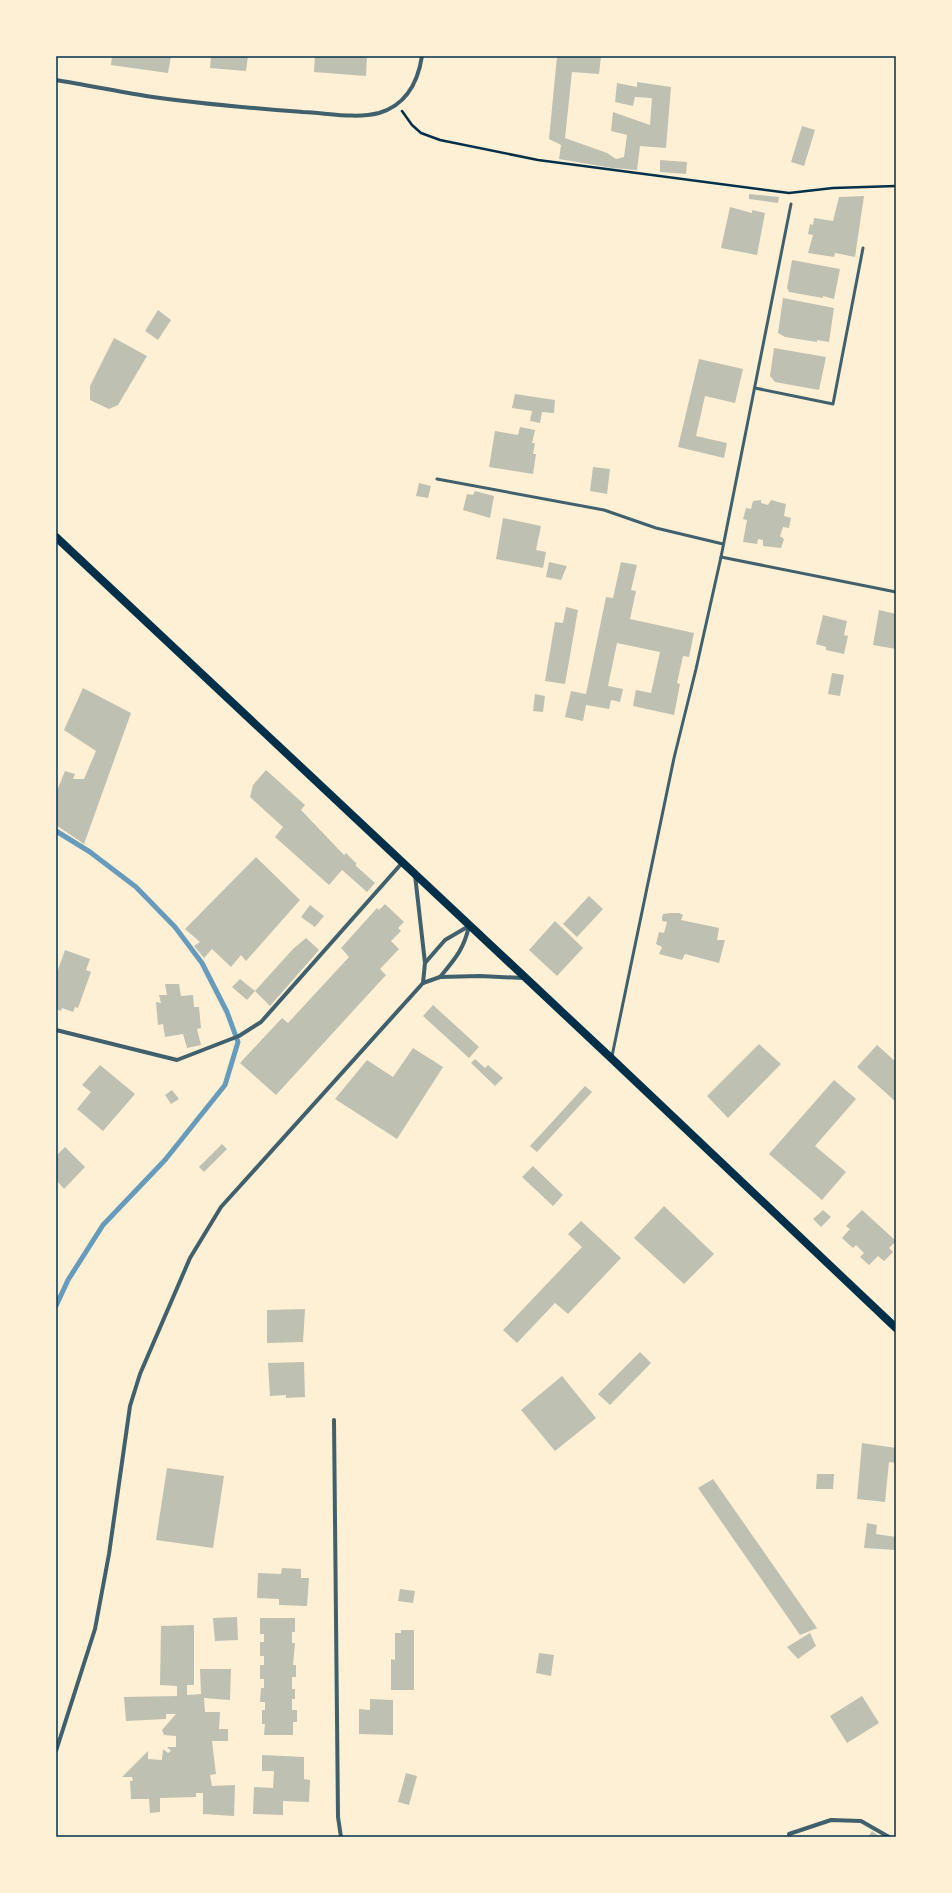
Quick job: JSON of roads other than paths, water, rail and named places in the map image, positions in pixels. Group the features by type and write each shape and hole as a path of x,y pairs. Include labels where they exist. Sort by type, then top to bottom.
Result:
{"main road":[{"path":"56,537 896,1328"}],"street":[{"path":"56,80 147,96 265,109 354,115 378,113 397,104 411,90 419,74 422,56"},
{"path":"56,1030 177,1060 239,1036 261,1022 402,863"},
{"path":"415,875 426,964 423,983"},
{"path":"426,964 445,940 470,926"},
{"path":"440,977 458,956 470,926"},
{"path":"56,1751 95,1629 109,1554 130,1406 140,1374 190,1258 221,1207 423,983 440,977 480,976 526,978"},
{"path":"334,1420 338,1816 341,1837"},
{"path":"789,1834 831,1820 861,1821 889,1837"}],"lane":[{"path":"611,1058 674,758 721,557 791,204"},
{"path":"755,388 833,404 863,248"},
{"path":"437,479 598,509 656,528 723,544"},
{"path":"721,557 896,592"}],"waterway":[{"path":"56,831 90,852 136,887 175,927 202,963 227,1012 238,1042 225,1085 165,1160 103,1225 68,1280 56,1306"}]}
